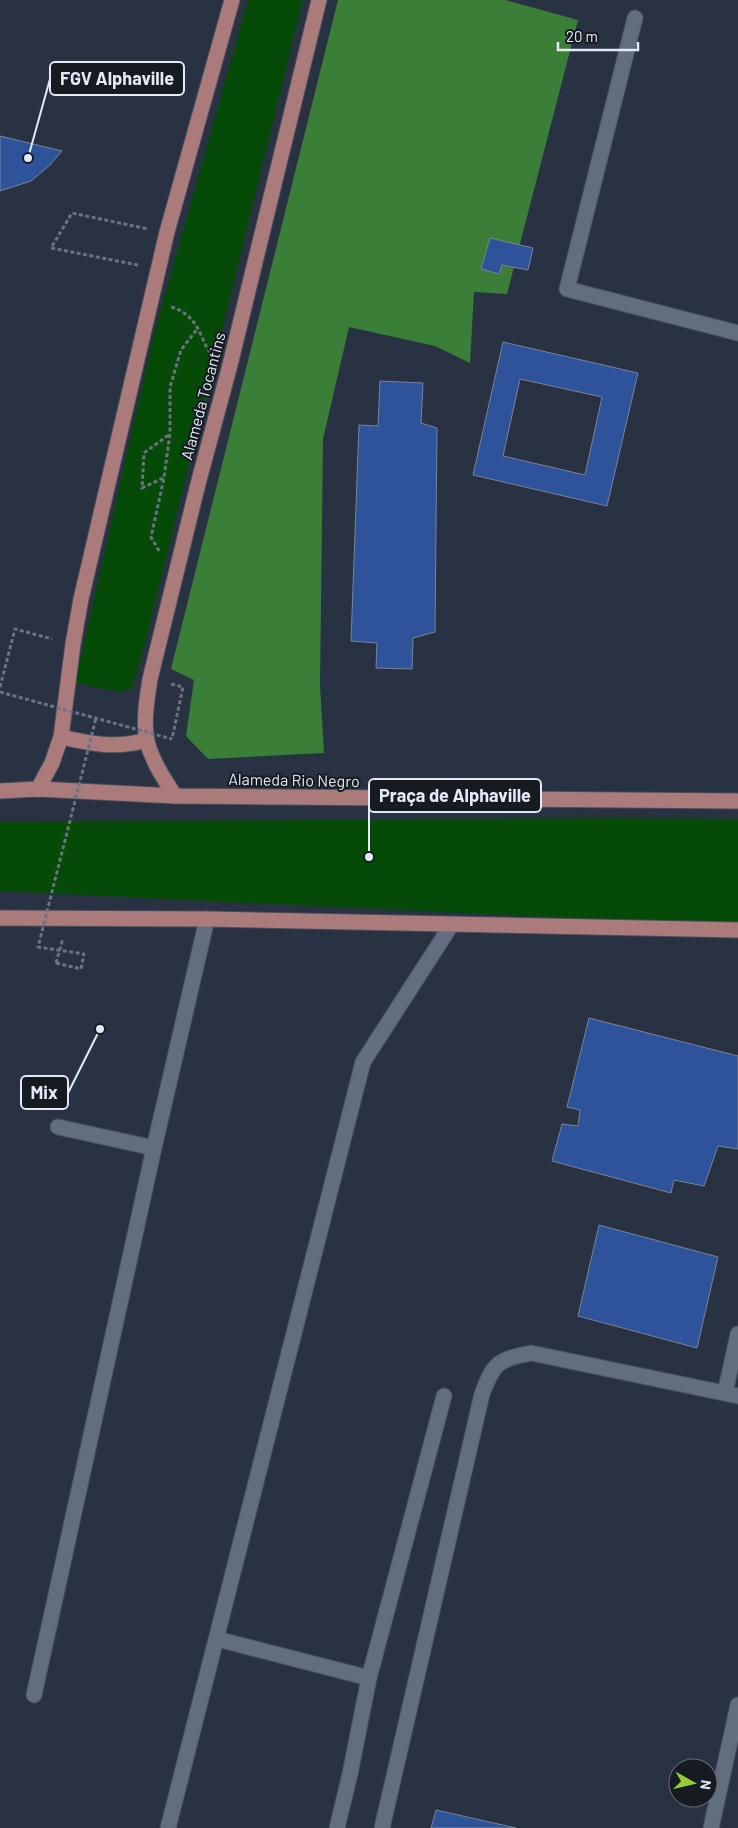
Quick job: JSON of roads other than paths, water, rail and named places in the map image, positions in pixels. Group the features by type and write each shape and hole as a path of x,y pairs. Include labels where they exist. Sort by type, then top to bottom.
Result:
{"main road":[{"path":"38,789 52,763 61,737 81,599 166,232 232,0"},
{"name":"Alameda Tocantins","path":"175,796 158,769 147,740 146,709 150,679 230,364 319,0"},
{"path":"61,737 109,746 129,745 147,740"},
{"name":"Alameda Rio Negro","path":"0,791 38,789 175,796 738,801"},
{"path":"0,918 738,930"}],"lane":[{"path":"635,18 567,289 738,333"},
{"path":"34,1695 154,1148 207,920"},
{"path":"168,1828 363,1062 452,924"},
{"path":"58,1127 154,1148"},
{"path":"382,1828 482,1394 490,1373 505,1358 531,1353 731,1394 738,1334"},
{"path":"337,1828 369,1678 444,1396"},
{"path":"217,1639 369,1678"},
{"path":"711,1828 738,1705"}],"place":[{"name":"FGV Alphaville","path":"28,158"},
{"name":"Praça de Alphaville","path":"369,857"},
{"name":"Mix","path":"100,1029"}]}
